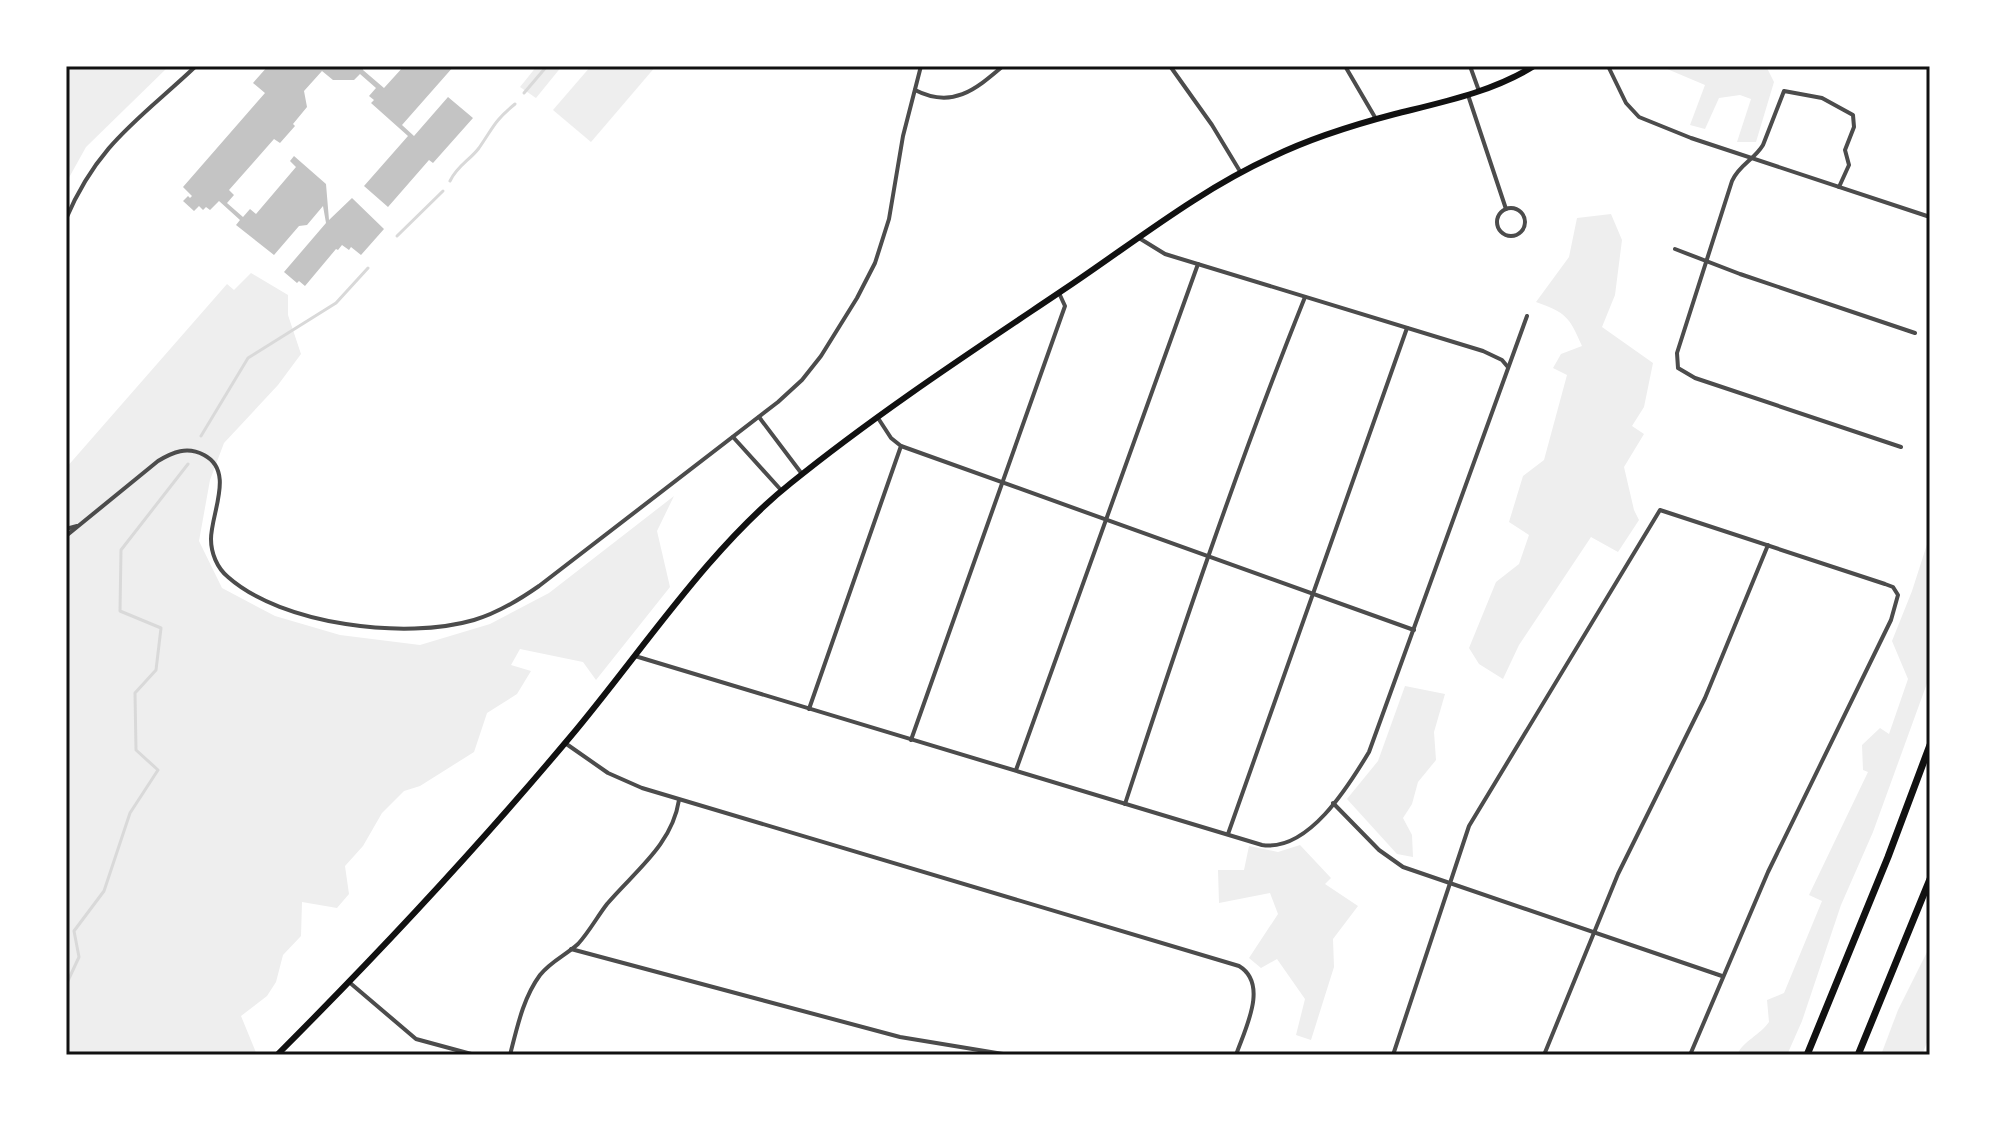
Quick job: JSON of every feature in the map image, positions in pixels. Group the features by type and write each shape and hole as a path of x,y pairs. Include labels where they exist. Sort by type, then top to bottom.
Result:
{"highway":[{"path":"1807,1055 1930,745"},
{"path":"1858,1055 1930,879"}],"main road":[{"path":"277,1055 489,831 722,552 781,490 878,418 1059,293 1241,173 1308,141 1468,95 1534,66"}],"street":[{"path":"66,219 85,179 115,138 196,66"},
{"path":"66,536 158,461 175,452 195,451 213,461 219,471 220,489 212,530 212,548 222,572 273,604 333,621 386,629 445,626 476,620 521,598 759,417 807,375 870,274 889,219 903,136 921,66"},
{"path":"915,90 937,99 962,95 1003,66"},
{"path":"1170,66 1241,173"},
{"path":"1345,66 1376,119"},
{"path":"1470,66 1479,91"},
{"path":"1608,66 1626,103 1639,117 1751,159 1930,217"},
{"path":"1839,187 1849,165 1845,150 1854,127 1853,115 1822,98 1784,91 1763,145 1742,165 1732,181 1677,353 1678,367 1695,378 1901,447"},
{"path":"1468,95 1506,209"},
{"path":"1506,209 1517,210 1524,217 1524,228 1516,236 1505,235 1498,227 1498,217 1506,209"},
{"path":"1139,238 1165,254 1493,355 1507,366"},
{"path":"1675,249 1915,333"},
{"path":"1016,770 1198,264"},
{"path":"911,740 1065,306 1059,293"},
{"path":"1125,804 1207,555 1305,297"},
{"path":"635,656 1262,845 1286,844 1304,833 1333,803 1369,752 1527,316"},
{"path":"1228,834 1407,328"},
{"path":"759,417 802,474"},
{"path":"878,418 891,438 901,446 1414,630"},
{"path":"733,437 781,490"},
{"path":"809,709 901,446"},
{"path":"1393,1055 1469,826 1660,510 1885,584 1897,592 1897,604 1891,620 1768,872 1690,1055"},
{"path":"66,529 79,525"},
{"path":"1544,1055 1618,874 1705,698 1768,545"},
{"path":"565,743 615,777 679,799 1239,966 1251,976 1255,993 1236,1055"},
{"path":"510,1055 524,1006 534,984 550,964 588,932 608,903 651,858 672,825 679,799"},
{"path":"1333,803 1392,861 1409,870 1722,976"},
{"path":"571,949 900,1037 1009,1055"},
{"path":"349,982 416,1039 475,1055"}],"shaded area":[{"path":"66,66 169,66 86,147 66,183"},
{"path":"537,66 562,66 536,98 520,87"},
{"path":"591,66 656,66 591,142 553,110"},
{"path":"1660,66 1766,66 1774,82 1756,142 1737,142 1751,99 1740,95 1719,98 1705,129 1690,125 1705,85"},
{"path":"1611,214 1622,240 1615,295 1602,327 1653,363 1644,407 1632,426 1644,434 1624,467 1639,520 1618,552 1591,537 1519,645 1503,679 1479,664 1469,648 1496,582 1519,564 1529,535 1509,522 1523,476 1544,460 1567,375 1553,368 1561,354 1582,346 1565,317 1536,302 1569,257 1577,218"},
{"path":"251,273 288,295 288,315 301,354 278,385 224,443 210,480 199,541 222,588 275,616 340,635 420,645 490,624 549,593 674,496 657,531 670,587 596,680 583,662 520,649 511,665 531,671 517,694 487,713 474,752 420,786 404,791 382,813 363,846 345,866 349,894 337,908 302,902 301,936 283,955 276,982 267,996 241,1016 257,1055 66,1055 66,468 227,284 234,290"},
{"path":"1930,535 1930,675 1873,832 1841,905 1802,1021 1787,1055 1737,1055 1769,1022 1767,1000 1784,993 1822,901 1809,895 1868,772 1863,770 1862,745 1880,728 1889,734 1908,679 1892,641"},
{"path":"1405,686 1445,694 1434,732 1436,760 1418,782 1412,804 1403,818 1412,835 1413,857 1397,854 1347,799 1378,761"},
{"path":"1300,845 1331,878 1325,884 1358,906 1333,939 1334,967 1311,1040 1296,1035 1305,999 1277,959 1261,968 1249,958 1278,914 1270,893 1219,903 1218,870 1244,870 1249,846 1278,852"},
{"path":"1930,946 1930,1035 1922,1055 1881,1055 1898,1010"}],"building":[{"path":"268,66 363,66 363,70 384,88 404,66 454,66 402,125 414,136 448,97 473,118 433,163 429,160 388,207 364,186 408,136 371,103 374,100 369,96 376,88 360,74 354,80 333,80 322,71 304,91 307,107 293,124 295,126 280,143 274,139 229,190 234,195 227,203 243,217 250,209 256,214 296,167 290,161 294,156 326,184 329,220 352,198 384,229 361,255 351,247 349,250 342,245 336,249 305,286 284,272 326,223 323,206 307,225 299,226 274,255 236,225 240,220 219,201 210,210 199,206 194,211 183,201 192,196 183,187 265,93 253,83"}],"waterway":[{"path":"524,93 547,66"},
{"path":"450,181 498,120 515,104"},
{"path":"397,236 443,191"},
{"path":"201,436 248,358 336,303 368,268"},
{"path":"66,985 79,957 74,931 104,891 130,813 158,770 136,750 135,693 156,670 161,628 120,611 121,550 188,464"}]}
